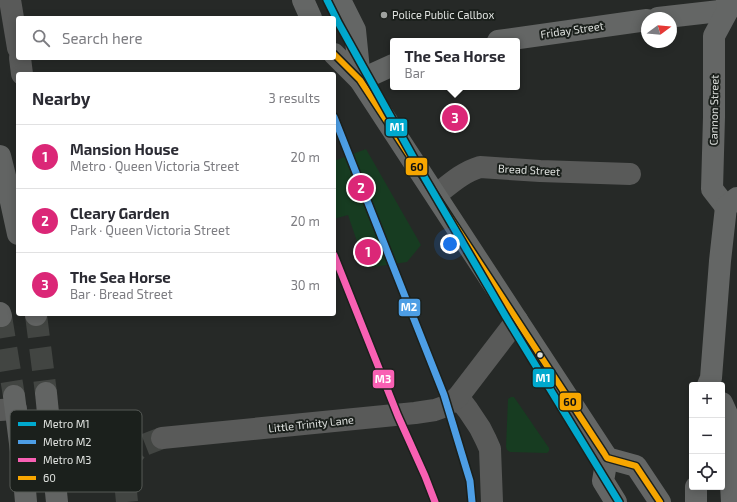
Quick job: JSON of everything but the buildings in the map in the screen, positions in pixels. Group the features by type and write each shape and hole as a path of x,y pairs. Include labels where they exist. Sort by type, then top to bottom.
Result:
{"main road":[{"path":"0,156 13,184 16,214"},
{"path":"46,393 48,410"},
{"path":"25,492 26,502"},
{"path":"56,492 57,502"}],"street":[{"path":"303,0 311,16"},
{"path":"340,0 355,30 360,80"},
{"path":"16,1 17,16"},
{"path":"677,16 731,10"},
{"name":"Cannon Street","path":"711,382 720,261 732,202 712,189 714,36 731,10"},
{"name":"Friday Street","path":"519,38 641,21"},
{"path":"336,56 360,80 607,458 636,466 660,502"},
{"path":"20,60 22,72"},
{"path":"360,80 390,66"},
{"name":"Bread Street","path":"436,195 463,174 480,167 630,174"},
{"name":"Little Trinity Lane","path":"162,438 435,410 446,406 458,397 517,320"},
{"path":"458,397 468,410 490,449 492,502"},
{"path":"725,409 727,414 732,502"},
{"path":"607,458 602,481 616,502"},
{"path":"696,490 696,502"}],"green space":[{"path":"366,149 421,245 407,262 366,268 348,215 336,218 336,160"},
{"path":"514,397 549,448 547,453 510,452 507,450 508,399"}],"tunnel":[{"path":"1,316 14,396"},
{"path":"36,316 46,393"},
{"path":"142,446 162,438"},
{"path":"126,492 127,502"}],"metro line":[{"name":"M1","path":"327,0 335,16"},
{"name":"M1","path":"336,18 426,180 506,317 619,502"},
{"name":"M2","path":"336,122 444,395 470,481 472,502"},
{"name":"M3","path":"336,260 398,416 435,502"}],"transit line":[{"name":"60","path":"336,56 360,80 607,458 636,466 660,502"}],"place":[{"name":"Police Public Callbox","path":"384,15"},
{"name":"The Sea Horse","path":"455,118"},
{"name":"Cleary Garden","path":"361,188"},
{"name":"Mansion House","path":"368,252"}]}
